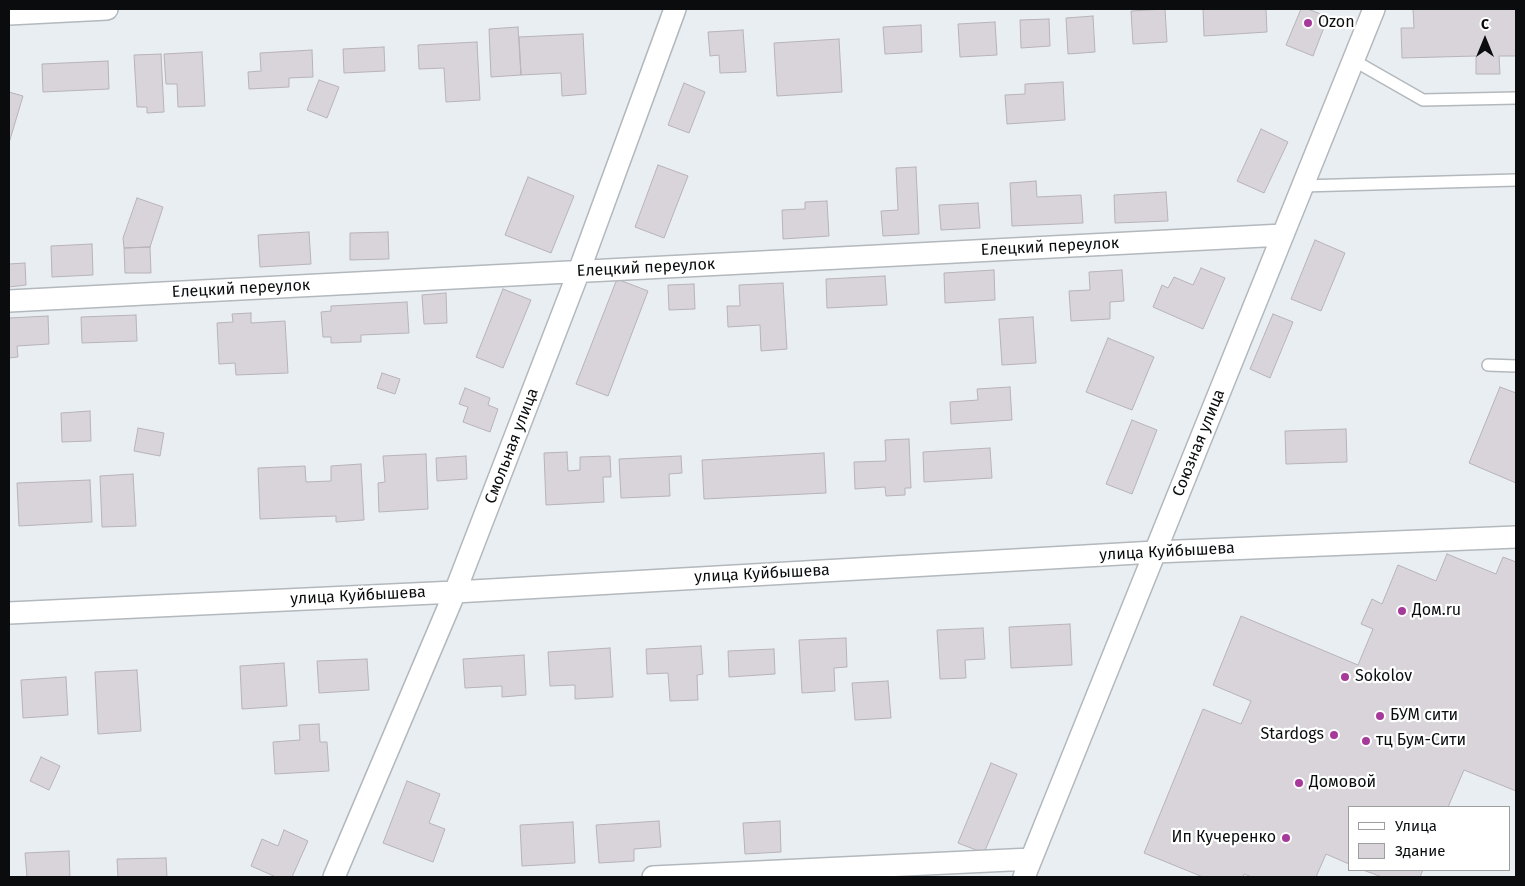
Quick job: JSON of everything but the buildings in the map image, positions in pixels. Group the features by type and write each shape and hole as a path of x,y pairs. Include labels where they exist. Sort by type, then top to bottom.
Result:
{"street":[{"path":"9,14 107,9"},
{"name":"Смольная улица","path":"334,877 455,592 579,271 675,9"},
{"name":"Союзная улица","path":"1027,868 1374,9"},
{"name":"Елецкий переулок","path":"9,301 1283,235"},
{"name":"улица Куйбышева","path":"9,613 455,592 1155,552 1516,537"},
{"path":"652,877 1027,868"}],"lane":[{"path":"1353,60 1423,100 1516,98"},
{"path":"1302,186 1516,180"},
{"path":"1488,366 1516,366"}],"place":[{"name":"Ozon","path":"1308,23"},
{"name":"Дом.ru","path":"1402,611"},
{"name":"Sokolov","path":"1345,677"},
{"name":"БУМ сити","path":"1380,716"},
{"name":"Stardogs","path":"1334,735"},
{"name":"тц Бум-Сити","path":"1366,741"},
{"name":"Домовой","path":"1299,783"},
{"name":"Ип Кучеренко","path":"1286,838"}]}
